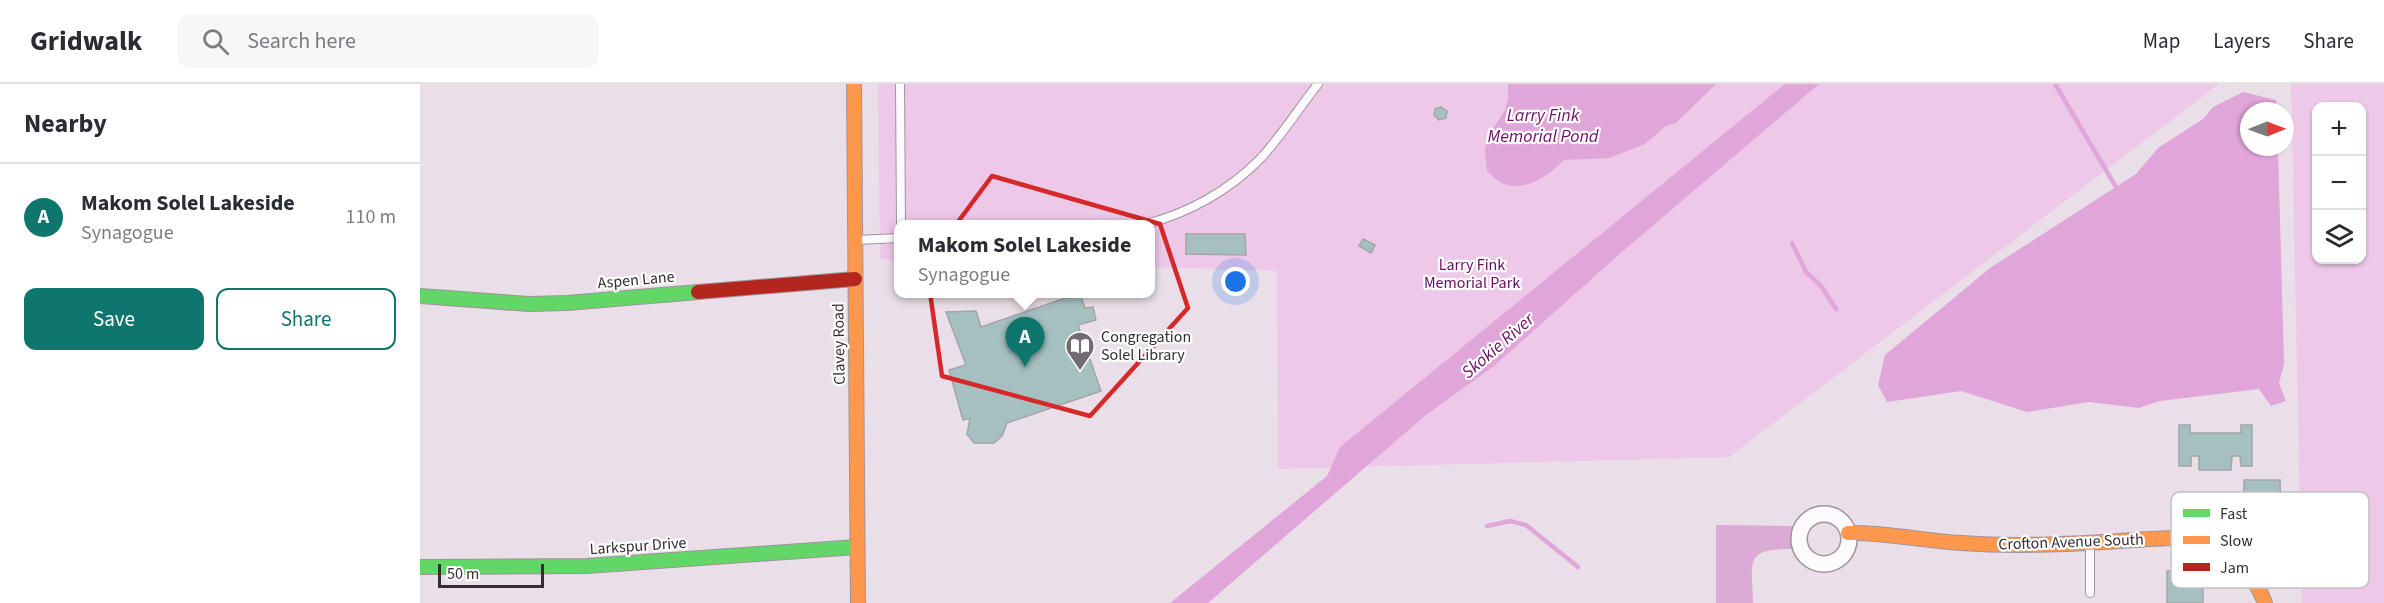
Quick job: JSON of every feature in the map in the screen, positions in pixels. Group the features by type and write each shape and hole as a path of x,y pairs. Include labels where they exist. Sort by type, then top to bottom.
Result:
{"street":[{"name":"Clavey Road","path":"854,84 858,603"},
{"name":"Aspen Lane","path":"420,296 529,304 567,303 855,279"},
{"name":"Crofton Avenue South","path":"1848,533 1869,533 1934,542 2009,546 2171,537"},
{"name":"Larkspur Drive","path":"420,567 586,566 857,547"},
{"name":"Crofton Avenue South","path":"2260,588 2265,603"}],"lane":[{"path":"900,84 901,220"},
{"path":"1155,222 1173,217 1219,193 1261,158 1318,84"},
{"path":"855,240 894,238"},
{"path":"2090,543 2090,593"}],"highlighted area":[{"path":"992,176 1160,224 1188,308 1090,416 942,376 926,265"}],"green space":[{"name":"Larry Fink Memorial Park","path":"878,84 2219,84 1729,457 1278,469 1277,271 1155,267 1155,220 894,220 894,260 880,259"},
{"path":"2291,84 2384,84 2384,603 2302,603 2302,588 2369,588 2369,492 2300,492 2293,156 2294,102 2291,102"}],"shaded area":[{"path":"1716,525 1793,526 1791,537 1793,549 1766,551 1754,560 1752,567 1753,603 1716,603"}],"water":[{"name":"Larry Fink Memorial Pond","path":"1508,84 1716,84 1676,123 1666,126 1645,144 1609,158 1564,160 1551,172 1536,181 1511,186 1502,183 1487,171 1485,150 1489,135 1505,110"},
{"name":"Skokie River","path":"1785,84 1819,84 1623,251 1494,366 1426,415 1208,603 1170,603 1327,476 1340,447"},
{"path":"2243,92 2276,100 2276,102 2240,102 2240,156 2278,156 2284,364 2279,383 2286,401 2271,406 2259,389 2160,401 2139,408 2089,402 2027,412 1961,391 1887,402 1878,385 1885,355 1990,268 2136,174 2158,148 2203,119 2213,107"}],"building":[{"path":"1441,107 1447,111 1446,118 1439,120 1434,115 1435,109"},
{"path":"1186,234 1245,234 1246,255 1186,254"},
{"path":"1363,239 1375,245 1371,253 1359,246"},
{"path":"1065,298 1081,298 1085,308 1093,307 1096,320 1078,325 1101,391 1007,423 1002,436 994,443 974,443 967,434 970,418 963,420 949,370 966,365 946,312 976,311 981,327"},
{"path":"2179,425 2190,425 2190,433 2241,433 2241,425 2252,425 2252,466 2241,466 2240,456 2232,456 2231,470 2199,470 2199,456 2191,456 2191,466 2179,466"},
{"path":"2244,480 2280,480 2280,492 2244,492"},
{"path":"2167,571 2171,571 2171,588 2203,588 2203,603 2167,603"}],"waterway":[{"path":"2055,84 2116,187"},
{"path":"1792,243 1806,272 1821,286 1836,309"},
{"path":"1487,526 1510,521 1526,525 1578,567"}],"traffic: fast":[{"path":"420,296 529,304 698,292"},
{"path":"420,567 587,566 857,547"}],"traffic: slow":[{"path":"854,84 858,603"},
{"path":"1848,533 2004,545 2171,538"},
{"path":"2258,588 2265,603"}],"traffic: jam":[{"path":"698,292 855,279"}],"place":[{"name":"Makom Solel Lakeside","path":"1025,367"},
{"name":"Congregation Solel Library","path":"1080,372"}]}
